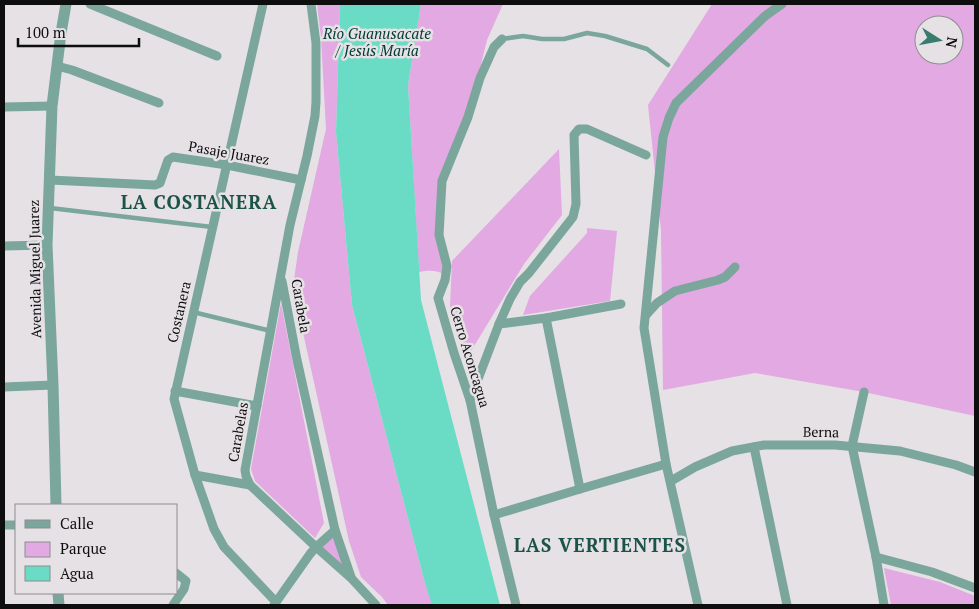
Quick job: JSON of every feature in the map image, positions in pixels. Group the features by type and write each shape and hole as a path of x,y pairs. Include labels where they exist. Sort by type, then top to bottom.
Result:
{"street":[{"name":"Avenida Miguel Juarez","path":"56,504 47,245 52,106 66,4"},
{"path":"90,4 217,56"},
{"name":"Costanera","path":"263,4 174,399 195,475 214,530 224,547 275,604"},
{"name":"Carabela","path":"311,4 316,43 316,102 281,276 297,360 335,530 352,579"},
{"path":"698,605 666,464 644,328 663,137 676,103 765,16 782,4"},
{"name":"Cerro Aconcagua","path":"502,39 494,47 480,78 468,117 442,181 439,235 447,266 445,280 438,298 470,400 494,515 516,605"},
{"path":"57,66 159,103"},
{"path":"4,107 52,106"},
{"path":"470,400 510,299 520,282 573,217 576,204 574,135 579,129 587,129 646,155"},
{"name":"Pasaje Juarez","path":"50,180 155,186 160,183 168,160 173,157 227,165 301,180"},
{"path":"4,246 47,245"},
{"path":"646,316 657,303 675,291 726,277 735,267"},
{"name":"Carabelas","path":"250,485 245,470 281,276"},
{"path":"499,324 546,318 621,304"},
{"path":"546,318 580,489"},
{"path":"4,387 53,385"},
{"path":"175,391 257,406"},
{"path":"864,392 852,446 876,557 884,605"},
{"name":"Berna","path":"671,481 695,467 732,451 764,445 852,446 900,452 956,465 975,472"},
{"path":"754,447 787,605"},
{"path":"494,515 666,464"},
{"path":"195,475 250,485 352,579 376,605"},
{"path":"275,604 316,547 335,530"},
{"path":"876,557 932,572 975,588"},
{"path":"173,605 184,589 186,581 178,575"}],"lane":[{"path":"502,39 523,36 542,39 564,39 587,33 605,36 647,49 668,64"},
{"path":"48,208 212,227"},
{"path":"193,312 271,331"}],"green space":[{"path":"317,4 340,4 336,132 352,305 425,583 433,605 388,605 361,577 349,541 293,287 298,252 326,129 321,37"},
{"path":"421,4 503,4 487,40 468,117 442,181 439,235 446,275 433,271 419,272 408,85"},
{"path":"712,4 975,4 975,416 864,392 755,373 663,390 661,230 648,105"},
{"path":"559,149 562,215 524,264 465,361 450,307 452,261"},
{"path":"587,228 617,231 610,301 523,315 530,296 587,233"},
{"path":"281,303 324,523 315,538 255,481 251,469"},
{"path":"333,534 347,573 320,548"},
{"path":"884,568 940,582 975,596 975,605 891,605"}],"water":[{"name":"Río Guanusacate / Jesús María","path":"340,4 421,4 408,85 421,300 500,605 432,605 425,583 352,305 336,132"}],"district":[{"name":"LA COSTANERA","path":"199,202"},
{"name":"LAS VERTIENTES","path":"600,545"}]}
